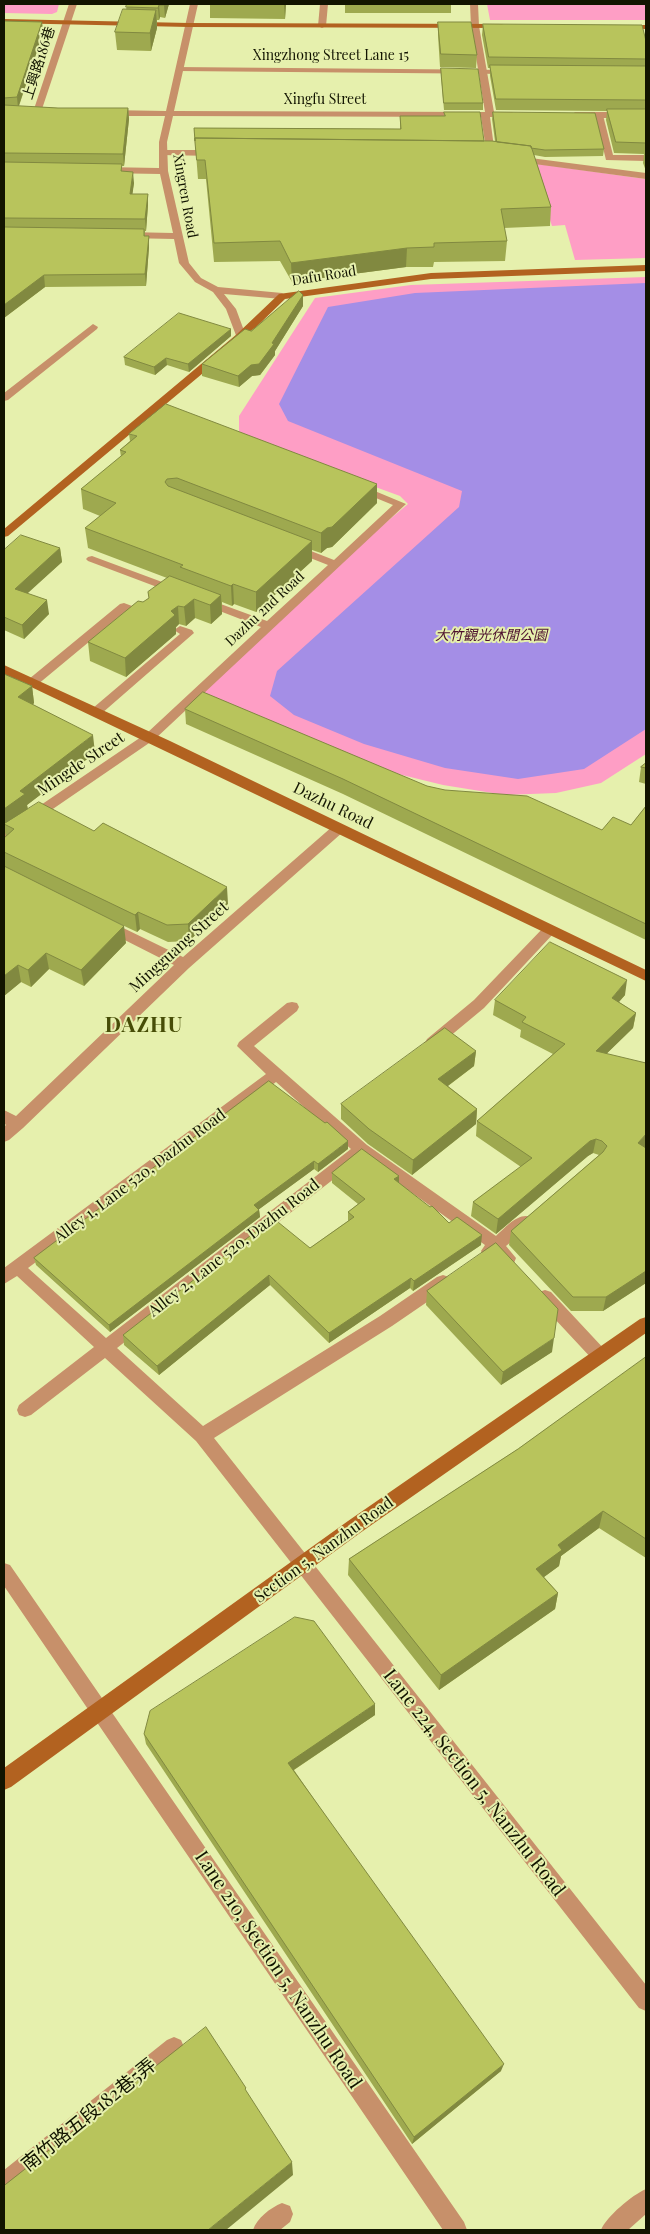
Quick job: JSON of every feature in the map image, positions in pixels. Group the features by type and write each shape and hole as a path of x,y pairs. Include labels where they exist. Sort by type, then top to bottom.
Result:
{"street":[{"name":"上興路186巷","path":"38,112 73,4"},
{"name":"Xingren Road","path":"194,4 163,142 164,170 184,262 198,280 216,290 231,309 241,336"},
{"path":"322,26 324,4"},
{"path":"474,4 475,26 488,114 487,156 646,176"},
{"path":"4,21 189,25 513,26"},
{"path":"618,27 646,27"},
{"name":"Xingzhong Street Lane 15","path":"179,69 521,72"},
{"name":"Xingfu Street","path":"94,112 520,115"},
{"path":"569,115 646,115"},
{"path":"599,115 604,158 646,158"},
{"path":"164,153 222,154"},
{"path":"548,158 583,158"},
{"path":"89,170 164,170"},
{"path":"119,235 177,236"},
{"name":"Dafu Road","path":"4,534 241,336 282,296 431,276 646,268"},
{"name":"Xingren Road","path":"216,290 282,296"},
{"path":"4,398 93,327"},
{"name":"Dazhu 2nd Road","path":"151,736 400,504 346,483"},
{"path":"281,543 335,564"},
{"path":"92,559 269,626"},
{"path":"33,682 124,607 144,615"},
{"path":"97,711 188,633 180,630"},
{"name":"Dazhu Road","path":"4,668 151,736 338,829 646,976"},
{"name":"Mingde Street","path":"4,836 151,736"},
{"name":"Mingguang Street","path":"4,1136 184,964 338,829"},
{"path":"98,922 184,964"},
{"path":"418,1053 480,1004 548,930"},
{"path":"292,1007 244,1046 362,1149 496,1245 516,1266"},
{"name":"Alley 1, Lane 520, Dazhu Road","path":"4,1277 276,1074"},
{"path":"328,1119 343,1108"},
{"path":"4,1116 18,1124"},
{"name":"Alley 2, Lane 520, Dazhu Road","path":"25,1410 362,1149"},
{"path":"473,1262 534,1213"},
{"path":"18,1267 202,1436 303,1565"},
{"path":"202,1436 386,1321 457,1272"},
{"path":"535,1287 600,1356"},
{"name":"Section 5, Nanzhu Road","path":"4,1780 303,1565 646,1324"},
{"name":"Lane 224, Section 5, Nanzhu Road","path":"303,1565 646,2001"},
{"name":"Lane 210, Section 5, Nanzhu Road","path":"4,1571 456,2230"},
{"name":"南竹路五段182巷5弄","path":"4,2184 174,2047"},
{"path":"612,2230 646,2200"},
{"path":"264,2230 282,2214"}],"green space":[{"path":"4,4 59,4 57,12 52,14 4,13"},
{"path":"487,4 646,4 646,20 490,20"},
{"path":"531,163 646,179 646,258 575,260 565,225 552,226"},
{"name":"大竹觀光休閒公園","path":"646,277 646,754 601,783 556,793 505,795 443,785 353,763 189,698 277,613 408,504 400,496 239,437 239,416 315,298 411,285"}],"shaded area":[{"name":"大竹觀光休閒公園","path":"646,283 646,729 584,769 518,779 445,768 364,744 294,715 270,696 277,671 459,507 462,491 288,421 279,404 328,307 415,293"}],"building":[{"path":"127,4 164,5 159,5 158,8 126,7"},
{"path":"123,9 156,10 150,33 115,32"},
{"path":"4,21 42,22 17,97 4,98"},
{"path":"438,22 471,22 477,55 441,54"},
{"path":"483,24 642,25 646,41 646,59 489,57"},
{"path":"490,65 646,66 646,100 496,99"},
{"path":"441,68 478,69 483,103 444,103"},
{"path":"4,105 58,108 128,108 123,154 4,153"},
{"path":"607,109 646,109 646,143 616,142"},
{"path":"444,112 480,112 484,141 195,138 195,141 194,128 401,129 400,116 445,116"},
{"path":"493,112 595,113 604,149 545,150 531,148 531,146 497,142"},
{"path":"195,138 492,141 531,146 551,207 501,209 507,241 434,243 434,247 407,248 291,263 280,241 214,243 205,160 197,160"},
{"path":"4,162 122,164 121,171 133,172 130,194 148,194 145,219 4,218"},
{"path":"4,227 144,229 144,236 149,236 145,274 44,275 4,305"},
{"path":"299,291 303,295 272,343 274,344 259,364 251,365 238,376 202,364 245,329 251,331"},
{"path":"179,313 231,329 188,364 166,358 154,367 124,357"},
{"path":"166,404 377,484 332,527 327,528 321,533 177,478 167,479 165,482 168,486 312,541 256,592 233,584 231,586 180,567 183,565 85,528 116,503 81,489 126,452 120,450 137,436 129,434"},
{"path":"21,535 60,548 15,589 47,600 22,625 4,617 4,550"},
{"path":"170,576 221,595 210,605 194,599 184,607 178,606 171,611 175,615 125,658 88,642 138,601 143,602 149,598 148,592"},
{"path":"4,674 32,686 18,697 93,735 20,791 25,794 4,809"},
{"path":"203,692 427,786 445,790 527,796 602,830 613,817 631,825 646,806 646,924 343,779 185,709"},
{"path":"39,802 94,831 103,823 227,887 188,924 167,925 138,912 135,915 4,852 4,838 14,829 4,824"},
{"path":"4,866 124,926 81,970 46,953 28,970 18,965 4,976"},
{"path":"550,942 627,980 612,998 636,1013 596,1051 646,1063 646,1134 638,1143 646,1148 646,1271 606,1297 573,1297 511,1231 603,1152 607,1146 602,1141 596,1139 590,1141 498,1219 473,1202 532,1158 477,1121 565,1044 522,1022 526,1017 495,1000"},
{"path":"445,1028 476,1051 438,1079 477,1109 413,1160 369,1129 341,1104"},
{"path":"269,1081 325,1123 327,1122 348,1141 318,1164 314,1161 254,1205 259,1210 109,1325 34,1258"},
{"path":"362,1149 399,1176 394,1179 430,1207 432,1206 449,1223 457,1217 482,1235 414,1281 411,1278 329,1333 269,1275 157,1366 123,1335 273,1218 310,1248 354,1217 348,1212 365,1199 332,1173"},
{"path":"496,1243 558,1309 554,1338 503,1372 427,1291"},
{"path":"646,1357 646,1539 603,1511 558,1545 562,1550 536,1569 558,1593 441,1675 349,1559 518,1449"},
{"path":"295,1617 314,1621 375,1704 288,1763 504,2064 414,2137 144,1734 150,1711"},
{"path":"206,2027 292,2162 208,2230 4,2230 4,2186"}],"district":[{"name":"DAZHU","path":"144,1025"}]}
